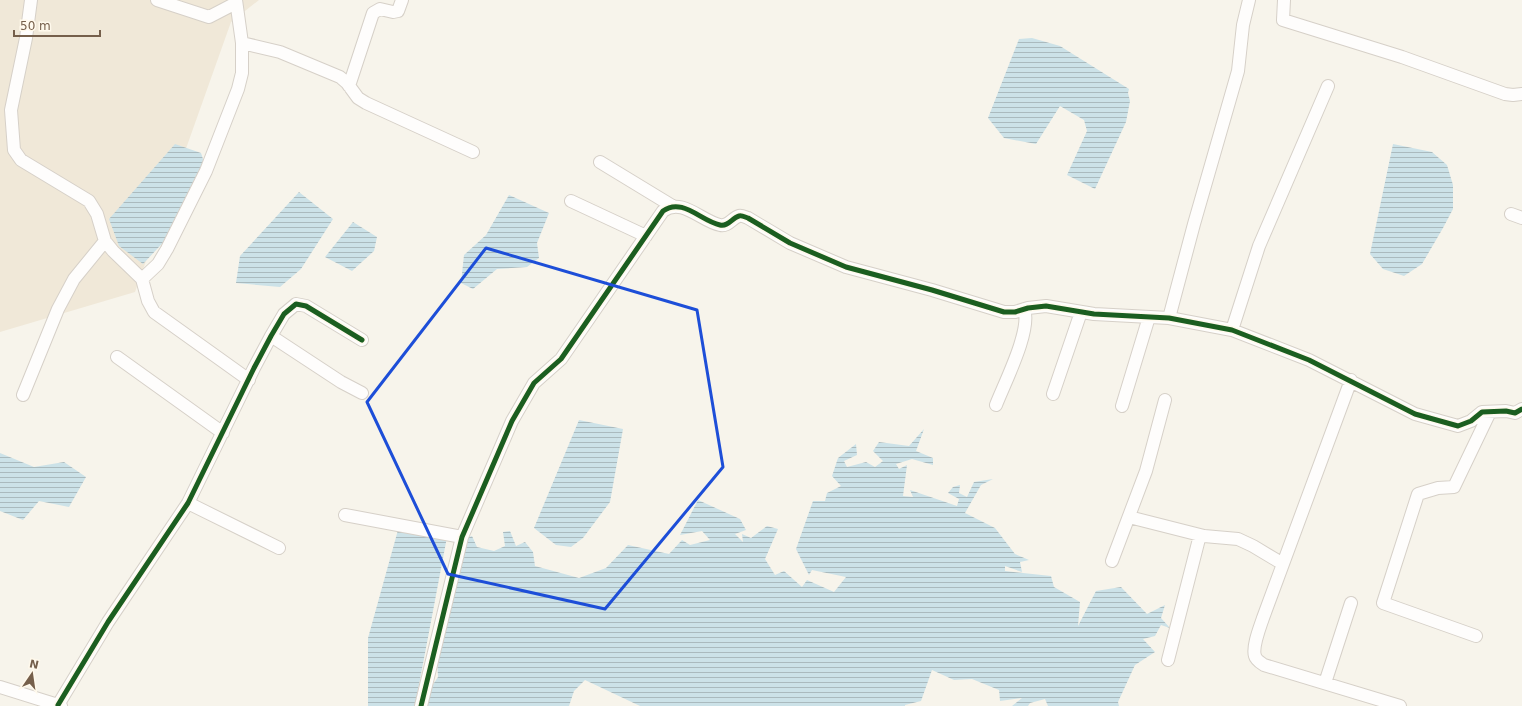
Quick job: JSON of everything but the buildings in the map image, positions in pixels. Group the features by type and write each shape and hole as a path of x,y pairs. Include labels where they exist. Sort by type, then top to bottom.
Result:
{"street":[{"path":"31,0 26,38 11,110 14,150 21,160 89,201 97,214 105,240 142,279 148,301 154,312 249,380"},
{"path":"142,279 158,264 167,249 206,171 217,146 241,80 242,43 236,1 209,17 157,0"},
{"path":"349,86 373,13 380,9 393,12 398,11 402,0"},
{"path":"1169,318 1236,77 1248,0"},
{"path":"1284,0 1283,20 1402,57 1505,94 1522,94"},
{"path":"242,43 267,48 340,77 358,98 366,103 473,152"},
{"path":"1232,330 1259,246 1328,86"},
{"path":"600,162 674,206 685,208 720,225 727,224 738,216 748,218 790,243 846,267 932,290 1004,312 1015,312 1039,306 1046,306 1081,312 1169,318 1232,330 1309,360 1351,380 1415,414 1458,426 1471,421 1482,412 1506,411 1515,413 1522,409"},
{"path":"571,201 646,236"},
{"path":"421,706 462,537 512,421 534,383 561,359 663,211 674,206"},
{"path":"23,394 58,309 74,279 105,240"},
{"path":"0,687 59,705 108,622 188,503 271,336 284,314 296,304 306,306 362,340"},
{"path":"996,405 1022,339 1026,318 1024,309"},
{"path":"1053,394 1081,312"},
{"path":"1122,406 1149,317"},
{"path":"271,336 341,382 362,393"},
{"path":"117,357 223,433"},
{"path":"1351,380 1263,618 1255,647 1255,656 1257,660 1264,665 1400,706"},
{"path":"1112,561 1146,471 1165,400"},
{"path":"1476,636 1383,603 1418,494 1438,488 1454,487 1490,412"},
{"path":"188,503 279,548"},
{"path":"345,514 462,537"},
{"path":"1129,517 1200,535 1238,539 1283,564"},
{"path":"1168,660 1200,535"},
{"path":"1325,683 1352,603"}],"highlighted area":[{"path":"486,248 697,310 723,467 605,609 448,574 367,402"}],"shaded area":[{"path":"0,0 259,0 231,22 135,292 0,332"}],"water":[{"path":"1032,38 1060,46 1129,89 1128,93 1130,101 1126,122 1095,189 1067,175 1087,131 1084,120 1060,106 1036,144 1004,138 988,118 1019,39"},
{"path":"175,144 201,153 206,168 173,232 143,264 119,246 109,219"},
{"path":"1393,144 1432,152 1447,165 1453,185 1453,209 1443,228 1422,264 1404,276 1383,269 1370,254"},
{"path":"299,192 333,219 301,269 280,287 236,283 240,256"},
{"path":"509,195 549,213 537,243 539,258 527,267 497,269 473,289 461,283 464,255 486,235"},
{"path":"353,222 377,237 374,251 352,271 325,257"},
{"path":"579,420 623,429 610,502 583,538 571,547 556,545 534,528"},
{"path":"924,429 916,451 933,458 933,465 912,459 896,464 899,469 907,465 903,496 913,497 910,490 957,506 959,499 948,493 953,487 960,485 959,493 967,497 974,482 993,479 981,485 965,513 995,528 1015,554 1029,560 1020,562 1022,572 1005,566 1005,571 1051,576 1054,587 1080,602 1078,626 1096,591 1121,587 1147,614 1165,605 1161,618 1170,628 1161,625 1155,636 1143,639 1155,652 1135,665 1118,702 1119,706 1048,706 1045,699 1030,703 1028,706 1012,706 1022,698 1000,701 999,690 972,679 954,680 932,670 921,701 905,706 640,706 585,680 574,691 569,706 428,706 426,695 438,677 436,645 464,539 472,536 477,547 494,551 505,546 503,532 510,531 516,546 525,542 533,552 535,566 579,578 606,568 628,545 669,554 682,540 690,545 710,540 702,531 680,535 698,500 740,519 746,530 735,534 743,542 742,534 751,538 767,526 778,529 765,559 775,575 784,571 802,587 807,580 834,592 846,577 812,570 809,575 796,549 813,501 825,501 827,493 841,486 832,476 838,458 856,444 857,455 844,461 847,467 866,462 875,467 883,461 873,451 879,442 909,446"},
{"path":"0,453 34,467 64,462 86,477 69,507 39,501 23,520 0,511"},
{"path":"398,530 447,537 415,706 368,706 368,638"}],"cycle path":[{"path":"421,706 462,537 512,421 534,383 561,359 663,211 670,207 684,208 720,225 728,224 737,217 743,216 790,243 846,267 932,290 1004,312 1015,312 1028,308 1046,306 1094,314 1169,318 1232,330 1309,360 1415,414 1458,426 1471,421 1482,412 1506,411 1515,413 1522,409"},
{"path":"58,705 108,622 188,503 254,368 284,314 296,304 306,306 362,340"}]}
